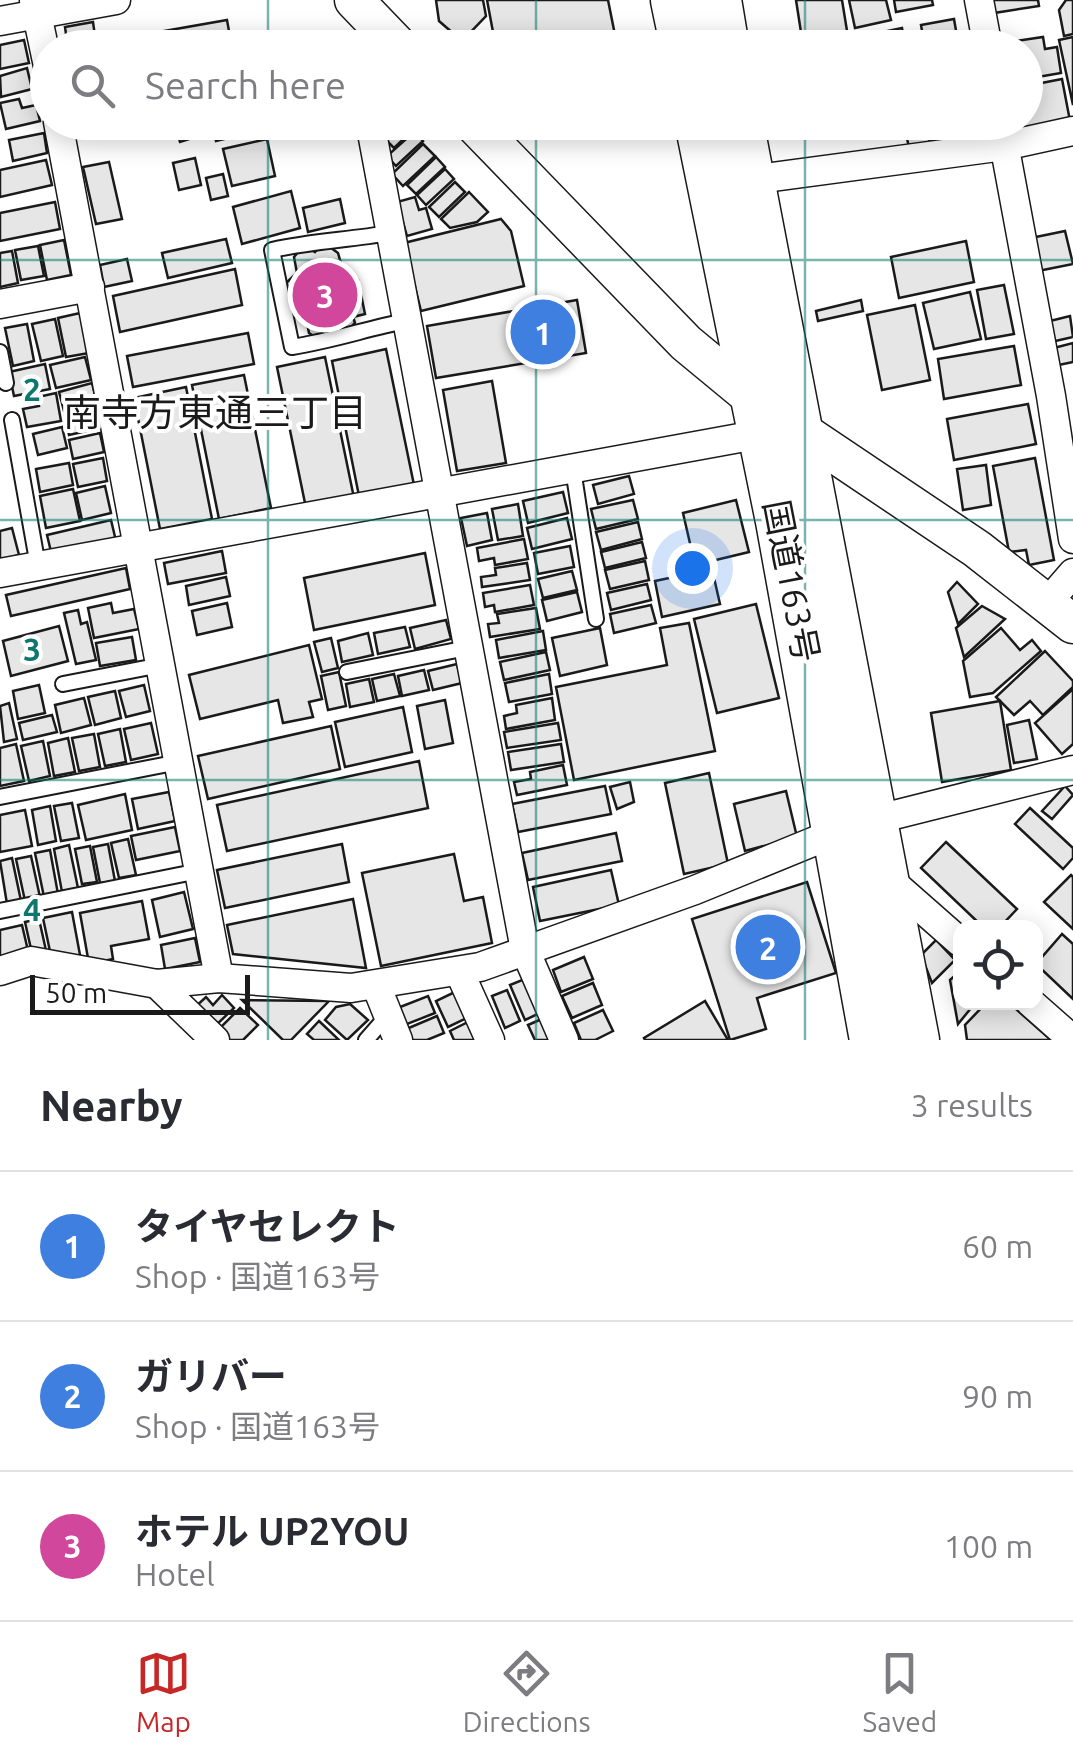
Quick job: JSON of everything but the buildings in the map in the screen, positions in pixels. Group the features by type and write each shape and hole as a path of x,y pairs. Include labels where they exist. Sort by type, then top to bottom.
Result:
{"highway":[{"path":"675,0 681,30"},
{"path":"717,0 723,30"},
{"name":"国道163号","path":"703,140 772,421 856,826 874,1040"},
{"name":"国道163号","path":"742,140 750,180 772,421"},
{"name":"国道163号","path":"856,826 884,875 915,1040"}],"street":[{"path":"0,22 36,7 116,0"},
{"path":"354,0 383,30"},
{"path":"980,0 985,30"},
{"path":"1043,132 1073,131"},
{"path":"61,140 219,978"},
{"path":"373,140 525,950 564,1040"},
{"path":"490,140 686,342 772,421 976,549 1060,613 1073,574"},
{"path":"750,180 969,140"},
{"path":"1003,140 1057,395 1073,540"},
{"path":"0,304 90,287"},
{"path":"0,572 573,469 772,421"},
{"path":"0,971 32,961 157,984 219,978 350,988 459,972 696,890 856,826 1073,770"},
{"path":"884,875 953,936"},
{"path":"459,972 490,1040"},
{"path":"157,984 215,1040"},
{"path":"376,985 393,1028"},
{"path":"1039,1010 1072,1040"}],"lane":[{"path":"389,233 340,242 324,239 272,250 292,347 405,321"},
{"path":"0,352 6,383"},
{"path":"12,420 38,566"},
{"path":"573,469 596,619"},
{"path":"347,672 467,648"},
{"path":"63,684 161,665"},
{"path":"0,797 179,762"},
{"path":"0,911 199,871"},
{"path":"366,1040 393,1028"}],"place":[{"name":"ホテル UP2YOU","path":"325,295"},
{"name":"タイヤセレクト","path":"543,332"},
{"name":"ガリバー","path":"768,947"}],"district":[{"name":"南寺方東通三丁目","path":"215,413"}]}
